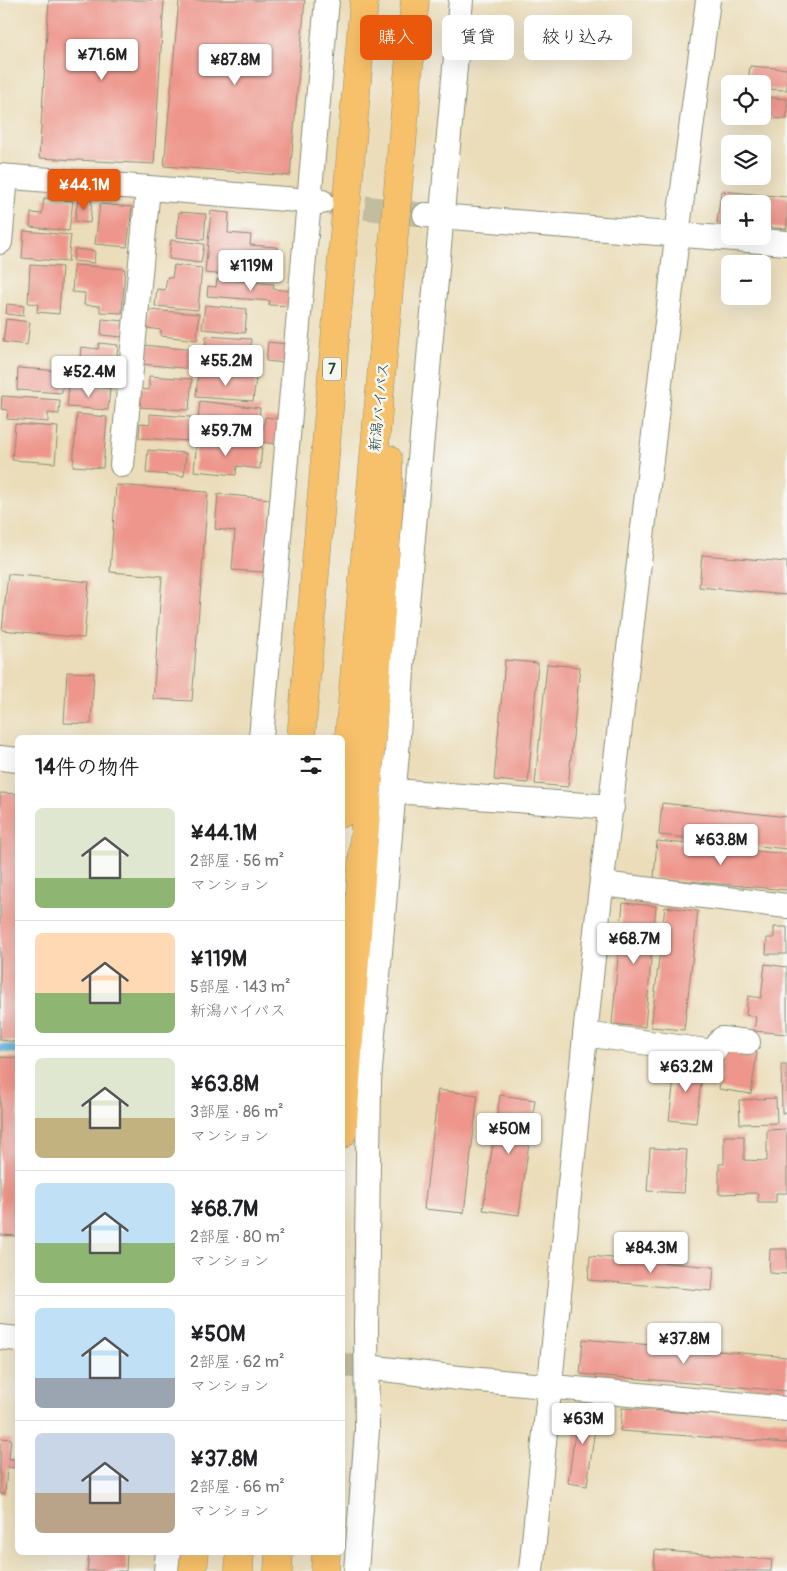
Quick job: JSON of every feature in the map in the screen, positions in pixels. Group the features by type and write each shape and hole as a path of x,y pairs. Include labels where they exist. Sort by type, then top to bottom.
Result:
{"highway":[{"name":"7","path":"301,735 364,0"},
{"name":"新潟バイパス","path":"345,778 369,500 385,352 415,0"},
{"path":"345,1094 389,502 385,352"},
{"path":"193,1571 195,1555"},
{"path":"239,1571 240,1555"},
{"path":"278,1571 279,1555"},
{"path":"325,1571 326,1555"}],"street":[{"path":"262,735 316,201 328,0"},
{"path":"356,1571 367,1430 369,1081 394,791 404,638 430,361 432,216 461,0"},
{"path":"531,1571 584,1034 678,235 708,0"},
{"path":"0,242 3,176 316,201"},
{"path":"122,464 148,188"},
{"path":"432,216 787,244"},
{"path":"0,758 15,760"},
{"path":"394,791 612,807"},
{"path":"602,884 787,906"},
{"path":"584,1034 713,1052 722,1039 748,1042"},
{"path":"0,1337 15,1339"},
{"path":"367,1367 787,1409"},
{"path":"166,1571 168,1555"}],"building":[{"path":"49,0 164,0 154,164 39,158"},
{"path":"179,0 305,0 290,176 164,166"},
{"path":"750,66 787,69 787,90 771,89 771,75 749,75"},
{"path":"771,98 787,99 787,119 771,118"},
{"path":"721,191 765,195 721,195 721,223 717,223"},
{"path":"771,196 787,197 787,229 771,228"},
{"path":"44,198 73,201 69,231 30,227 31,213 42,214"},
{"path":"78,199 92,201 90,223 75,221"},
{"path":"100,204 132,207 127,247 95,244"},
{"path":"211,211 229,213 228,233 251,235 250,245 277,247 273,279 205,273"},
{"path":"179,212 206,214 204,240 177,237"},
{"path":"24,231 71,235 68,262 22,258"},
{"path":"171,240 204,244 201,263 169,259"},
{"path":"75,249 95,251 94,263 73,261"},
{"path":"30,265 62,267 59,314 37,312 38,304 28,303"},
{"path":"74,265 125,269 122,313 100,312 100,306 84,305 85,293 72,292"},
{"path":"174,265 202,268 198,310 155,306 157,289 165,290 167,277 172,278"},
{"path":"217,279 274,284 273,289 293,291 291,306 269,305 270,301 207,296 208,286 216,287"},
{"path":"7,304 24,306 23,316 6,314"},
{"path":"205,305 247,309 245,333 202,329"},
{"path":"149,310 199,314 197,340 161,336 161,330 147,328"},
{"path":"6,319 30,322 27,345 3,342"},
{"path":"102,319 124,321 122,337 101,335"},
{"path":"206,336 251,339 250,359 241,358 240,372 204,369"},
{"path":"268,342 287,344 285,363 266,361"},
{"path":"99,343 118,345 114,384 78,380 81,347 98,349"},
{"path":"142,345 195,350 193,369 140,364"},
{"path":"18,368 63,371 62,393 17,390"},
{"path":"198,373 256,378 253,401 196,397"},
{"path":"149,376 192,379 189,410 137,407 138,389 149,390"},
{"path":"69,386 110,388 108,410 67,407"},
{"path":"2,396 60,400 59,414 48,413 48,422 7,419 8,410 1,409"},
{"path":"200,401 260,408 258,428 263,429 265,417 280,419 277,444 214,437 216,421 198,419"},
{"path":"77,414 107,417 103,468 73,466"},
{"path":"150,414 191,417 189,441 139,438 140,423 150,424"},
{"path":"15,424 58,427 55,463 12,460"},
{"path":"197,440 262,447 260,469 237,466 236,475 194,471"},
{"path":"148,450 186,453 184,476 146,473"},
{"path":"116,485 208,492 192,701 153,699 162,576 110,572"},
{"path":"218,494 270,499 263,572 232,570 235,531 215,529"},
{"path":"702,555 787,562 787,595 699,587"},
{"path":"8,574 89,582 84,638 2,630"},
{"path":"505,660 538,663 528,783 494,780"},
{"path":"547,664 580,667 568,787 535,784"},
{"path":"67,672 94,673 91,724 64,723"},
{"path":"0,793 15,794 15,1042 0,1040"},
{"path":"662,803 787,817 787,849 659,835"},
{"path":"657,841 787,854 787,890 654,878"},
{"path":"623,903 656,906 645,1027 612,1024"},
{"path":"665,907 698,911 684,1030 651,1027"},
{"path":"774,927 787,927 787,954 766,954 767,938 774,938"},
{"path":"765,964 787,967 787,1034 754,1031 756,1017 746,1015 748,996 761,998"},
{"path":"725,1048 757,1053 751,1094 719,1089"},
{"path":"0,1057 15,1058 15,1236 0,1235"},
{"path":"676,1063 703,1066 696,1123 669,1120"},
{"path":"781,1065 787,1065 787,1113 782,1113"},
{"path":"438,1090 478,1095 464,1213 424,1209"},
{"path":"500,1095 535,1100 519,1215 483,1210"},
{"path":"776,1098 777,1123 740,1124 739,1100"},
{"path":"787,1129 787,1193 776,1193 776,1202 758,1202 758,1193 719,1194 719,1164 724,1164 724,1136 744,1136 744,1160 767,1161 767,1130"},
{"path":"650,1148 687,1150 684,1193 647,1191"},
{"path":"770,1249 787,1249 787,1274 769,1273"},
{"path":"590,1256 714,1267 712,1291 588,1280"},
{"path":"583,1339 787,1357 787,1391 580,1374"},
{"path":"579,1404 598,1407 587,1486 568,1483"},
{"path":"622,1408 787,1420 787,1443 620,1431"},
{"path":"0,1438 11,1439 9,1459 15,1459 15,1468 7,1467 5,1494 0,1493"},
{"path":"655,1550 772,1560 771,1571 654,1571"},
{"path":"89,1555 127,1555 126,1571 87,1571"}],"waterway":[{"path":"0,1048 15,1050"}],"tunnel":[{"path":"329,203 424,215"},
{"path":"345,1365 367,1367"}]}
